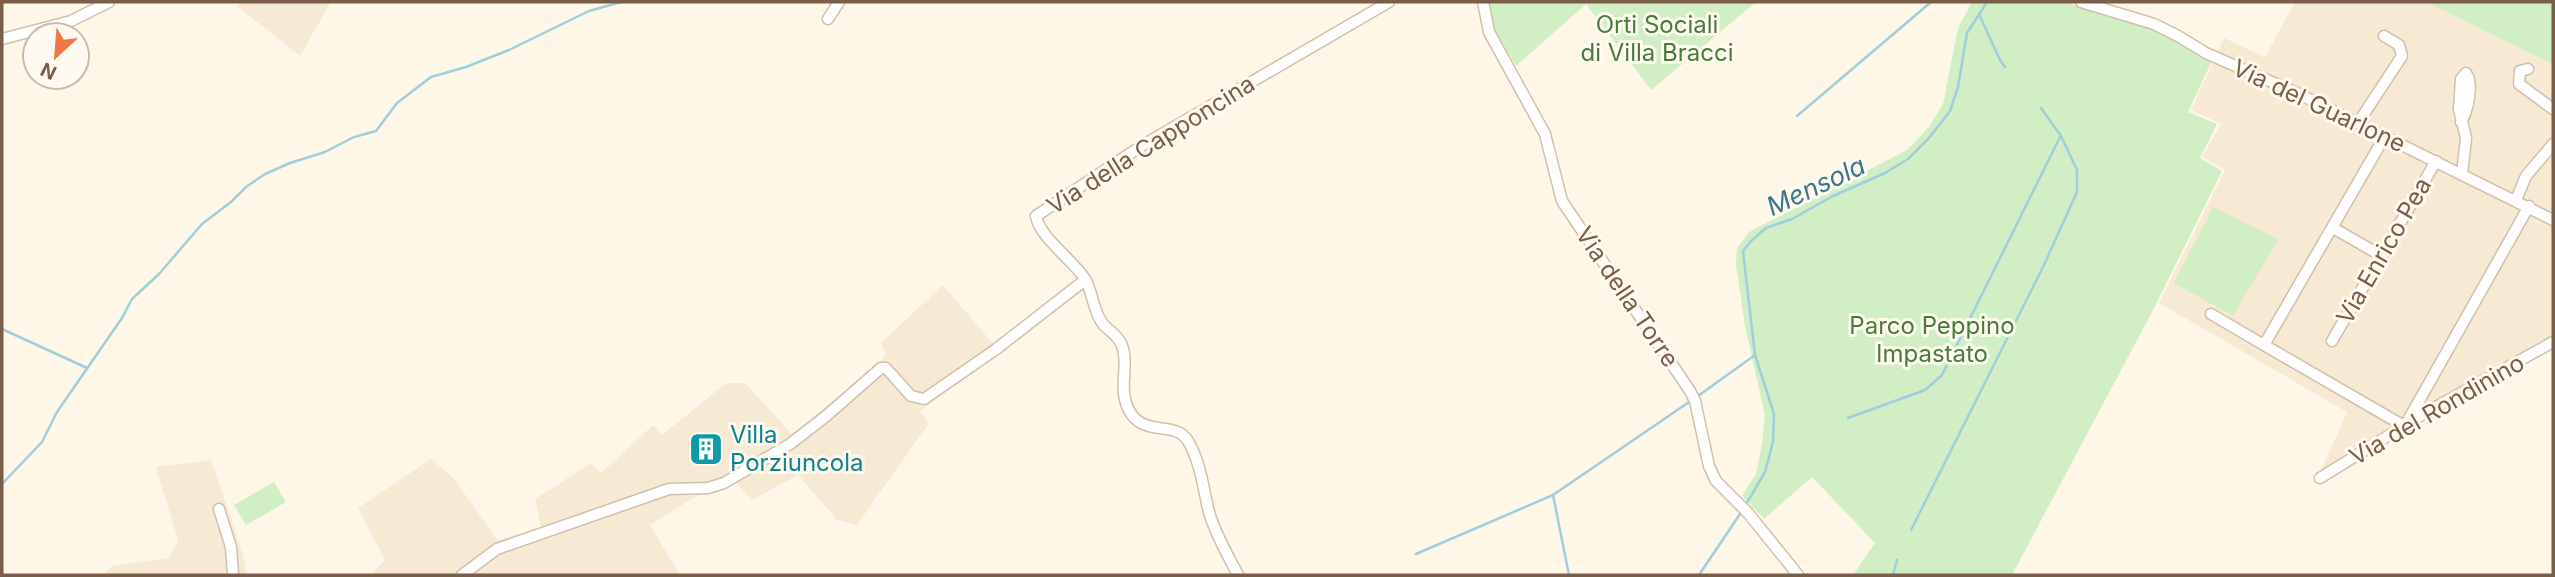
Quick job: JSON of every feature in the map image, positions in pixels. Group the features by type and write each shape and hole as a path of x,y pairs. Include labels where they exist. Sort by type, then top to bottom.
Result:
{"street":[{"path":"2,39 71,21 109,2"},
{"path":"828,19 839,2"},
{"name":"Via della Capponcina","path":"1085,280 1037,221 1036,216 1143,145 1389,2"},
{"name":"Via della Torre","path":"1483,2 1489,32 1545,134 1562,201 1695,401 1712,473 1721,487 1748,513 1798,575"},
{"name":"Via del Guarlone","path":"2081,2 2154,24 2206,53 2299,94 2553,219"},
{"path":"2358,123 2402,56 2399,45 2384,36"},
{"path":"2528,69 2520,71 2519,84 2553,109"},
{"path":"2461,122 2466,138 2462,174"},
{"path":"2264,345 2385,136"},
{"path":"2516,200 2526,176 2553,144"},
{"name":"Via Enrico Pea","path":"2332,341 2436,161"},
{"path":"2211,314 2404,426 2529,206"},
{"path":"2333,228 2382,256"},
{"path":"462,575 497,549 669,488 708,488 724,483 790,443 825,417 881,368 886,369 911,396 925,399 995,350 1085,280 1102,324 1115,334 1122,345 1125,360 1122,383 1130,412 1146,427 1178,431 1187,439 1205,482 1209,512 1238,575"},
{"name":"Via del Rondinino","path":"2320,478 2404,426 2553,342"},
{"path":"219,509 231,547 233,575"}],"shaded area":[{"path":"239,2 331,2 300,56 237,6"},
{"path":"2295,2 2553,2 2553,339 2384,431 2320,472 2347,412 2159,303 2225,170 2202,157 2221,124 2191,110 2224,38 2265,57"},
{"path":"943,285 1001,353 920,411 929,423 857,525 837,520 798,475 752,500 735,482 695,497 650,525 680,575 370,575 385,560 358,508 431,459 453,478 498,540 541,528 535,499 591,463 601,473 653,425 662,435 726,383 745,383 792,434 878,364 886,355 881,343"},
{"path":"211,460 240,544 247,575 103,575 112,566 169,558 178,540 156,467"}],"green space":[{"name":"Orti Sociali di Villa Bracci","path":"1488,2 1756,2 1651,90 1586,4 1516,66 1492,26"},
{"name":"Parco Peppino Impastato","path":"1972,2 2065,2 2189,42 2211,63 2188,112 2217,124 2200,158 2222,171 2151,314 2012,575 1853,575 1875,543 1812,477 1764,519 1742,496 1756,474 1765,416 1745,326 1736,264 1737,248 1749,232 1907,150 1929,127 1943,104 1958,28"},
{"path":"2426,2 2553,2 2553,64"},
{"path":"2213,207 2278,239 2233,316 2174,283"},
{"path":"274,482 286,502 246,525 234,505"}],"waterway":[{"path":"2,484 42,442 57,412 122,318 132,299 159,274 202,224 246,187 265,174 290,163 376,131 397,103 431,77 466,67 509,50 589,11 621,2"},
{"path":"1797,116 1931,2"},
{"name":"Mensola","path":"1745,506 1765,472 1773,442 1774,414 1755,355 1743,251 1766,228 1792,219 1831,197 1885,173 1908,159 1929,138 1950,111 1958,87 1967,33 1987,2"},
{"path":"1979,14 2005,67"},
{"path":"1911,530 2044,265 2077,192 2077,170 2061,136 2041,108"},
{"path":"1848,418 1925,390 1942,375 2060,137"},
{"path":"2,329 87,368"},
{"path":"1698,396 1755,355"},
{"path":"1416,554 1553,495 1692,400"},
{"path":"1553,495 1569,575"},
{"name":"Mensola","path":"1699,575 1742,511"},
{"path":"1893,575 1897,560"}],"place":[{"name":"Villa Porziuncola","path":"706,449"}]}
